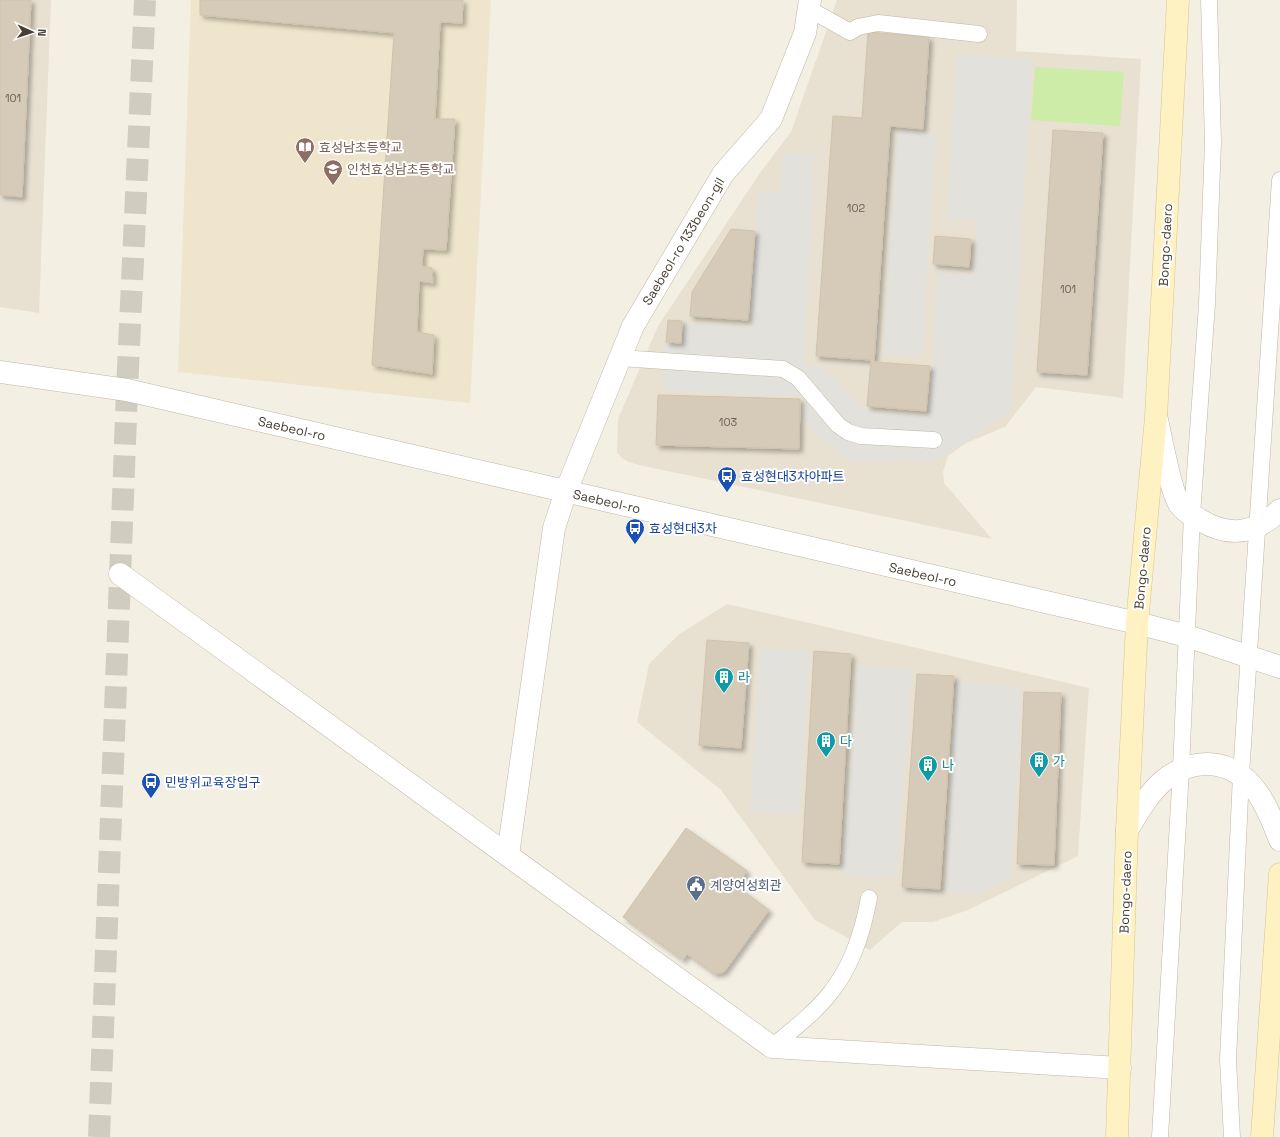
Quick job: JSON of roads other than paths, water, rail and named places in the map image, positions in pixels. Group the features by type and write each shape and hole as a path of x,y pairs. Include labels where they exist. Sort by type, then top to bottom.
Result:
{"main road":[{"name":"Bongo-daero","path":"1117,1137 1127,830 1137,624 1156,417 1178,0"},
{"path":"1262,1137 1280,874"}],"street":[{"name":"Saebeol-ro 133beon-gil","path":"508,855 554,528 566,491 633,326 723,174 771,118 805,33 809,5"},
{"name":"Saebeol-ro","path":"0,372 127,390 566,491 1187,636 1249,658 1280,667"},
{"path":"1156,417 1172,482 1180,505 1192,515 1207,524 1224,530 1242,532 1257,527 1280,510"},
{"path":"120,574 772,1047 1120,1068"},
{"path":"1127,830 1147,799 1163,782 1181,769 1200,763 1223,765 1241,775 1256,790 1269,814 1280,840"}],"lane":[{"path":"1160,1137 1181,769 1192,515 1207,304 1213,142 1209,0"},
{"path":"809,5 850,32 858,27 878,23 979,34"},
{"path":"1232,1137 1228,1060 1241,775 1280,180"},
{"path":"620,358 783,369 798,378 838,425 848,432 861,436 934,440"},
{"path":"772,1047 808,1016 831,992 850,959 864,924 868,898"}],"tunnel":[{"path":"99,1137 127,390 145,0"}],"place":[{"name":"효성남초등학교","path":"305,164"},
{"name":"인천효성남초등학교","path":"333,186"},
{"name":"효성현대3차아파트","path":"727,493"},
{"name":"효성현대3차","path":"635,545"},
{"name":"라","path":"724,694"},
{"name":"다","path":"826,758"},
{"name":"가","path":"1039,778"},
{"name":"나","path":"928,782"},
{"name":"민방위교육장입구","path":"151,799"},
{"name":"계양여성회관","path":"696,902"}]}
